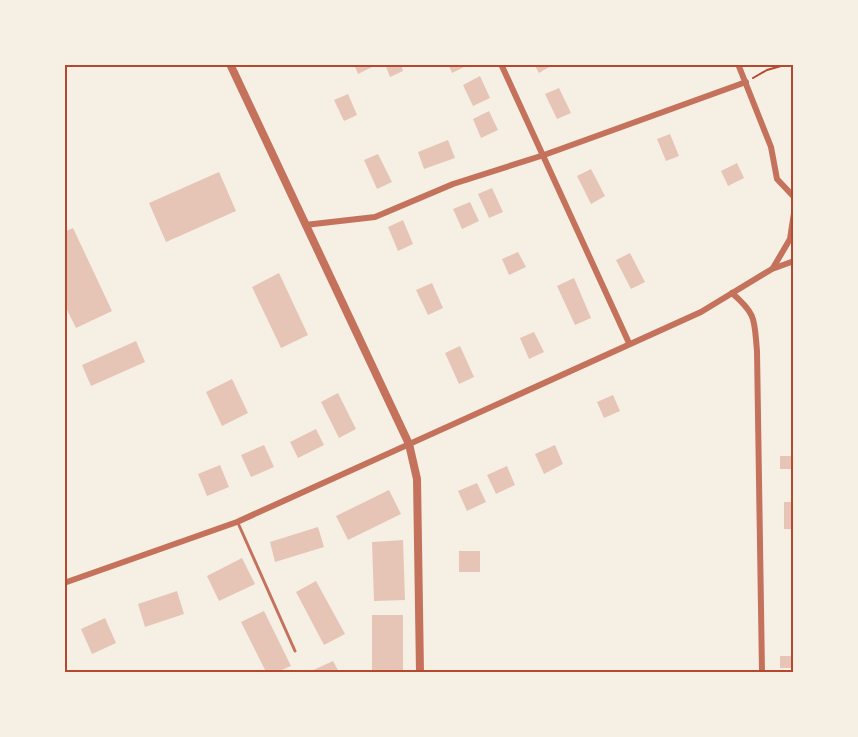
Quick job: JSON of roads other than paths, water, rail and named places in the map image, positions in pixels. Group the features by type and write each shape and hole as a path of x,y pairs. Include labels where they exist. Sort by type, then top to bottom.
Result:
{"street":[{"path":"231,64 409,444 417,479 420,672"},
{"path":"501,64 629,343"},
{"path":"738,64 771,147 777,179 794,197"},
{"path":"305,225 375,217 453,184 544,155 746,82"},
{"path":"772,269 790,239 794,213"},
{"path":"64,583 237,522 702,312 772,269 794,261"},
{"path":"732,293 750,309 756,333 762,672"}],"lane":[{"path":"237,522 295,651"}]}
